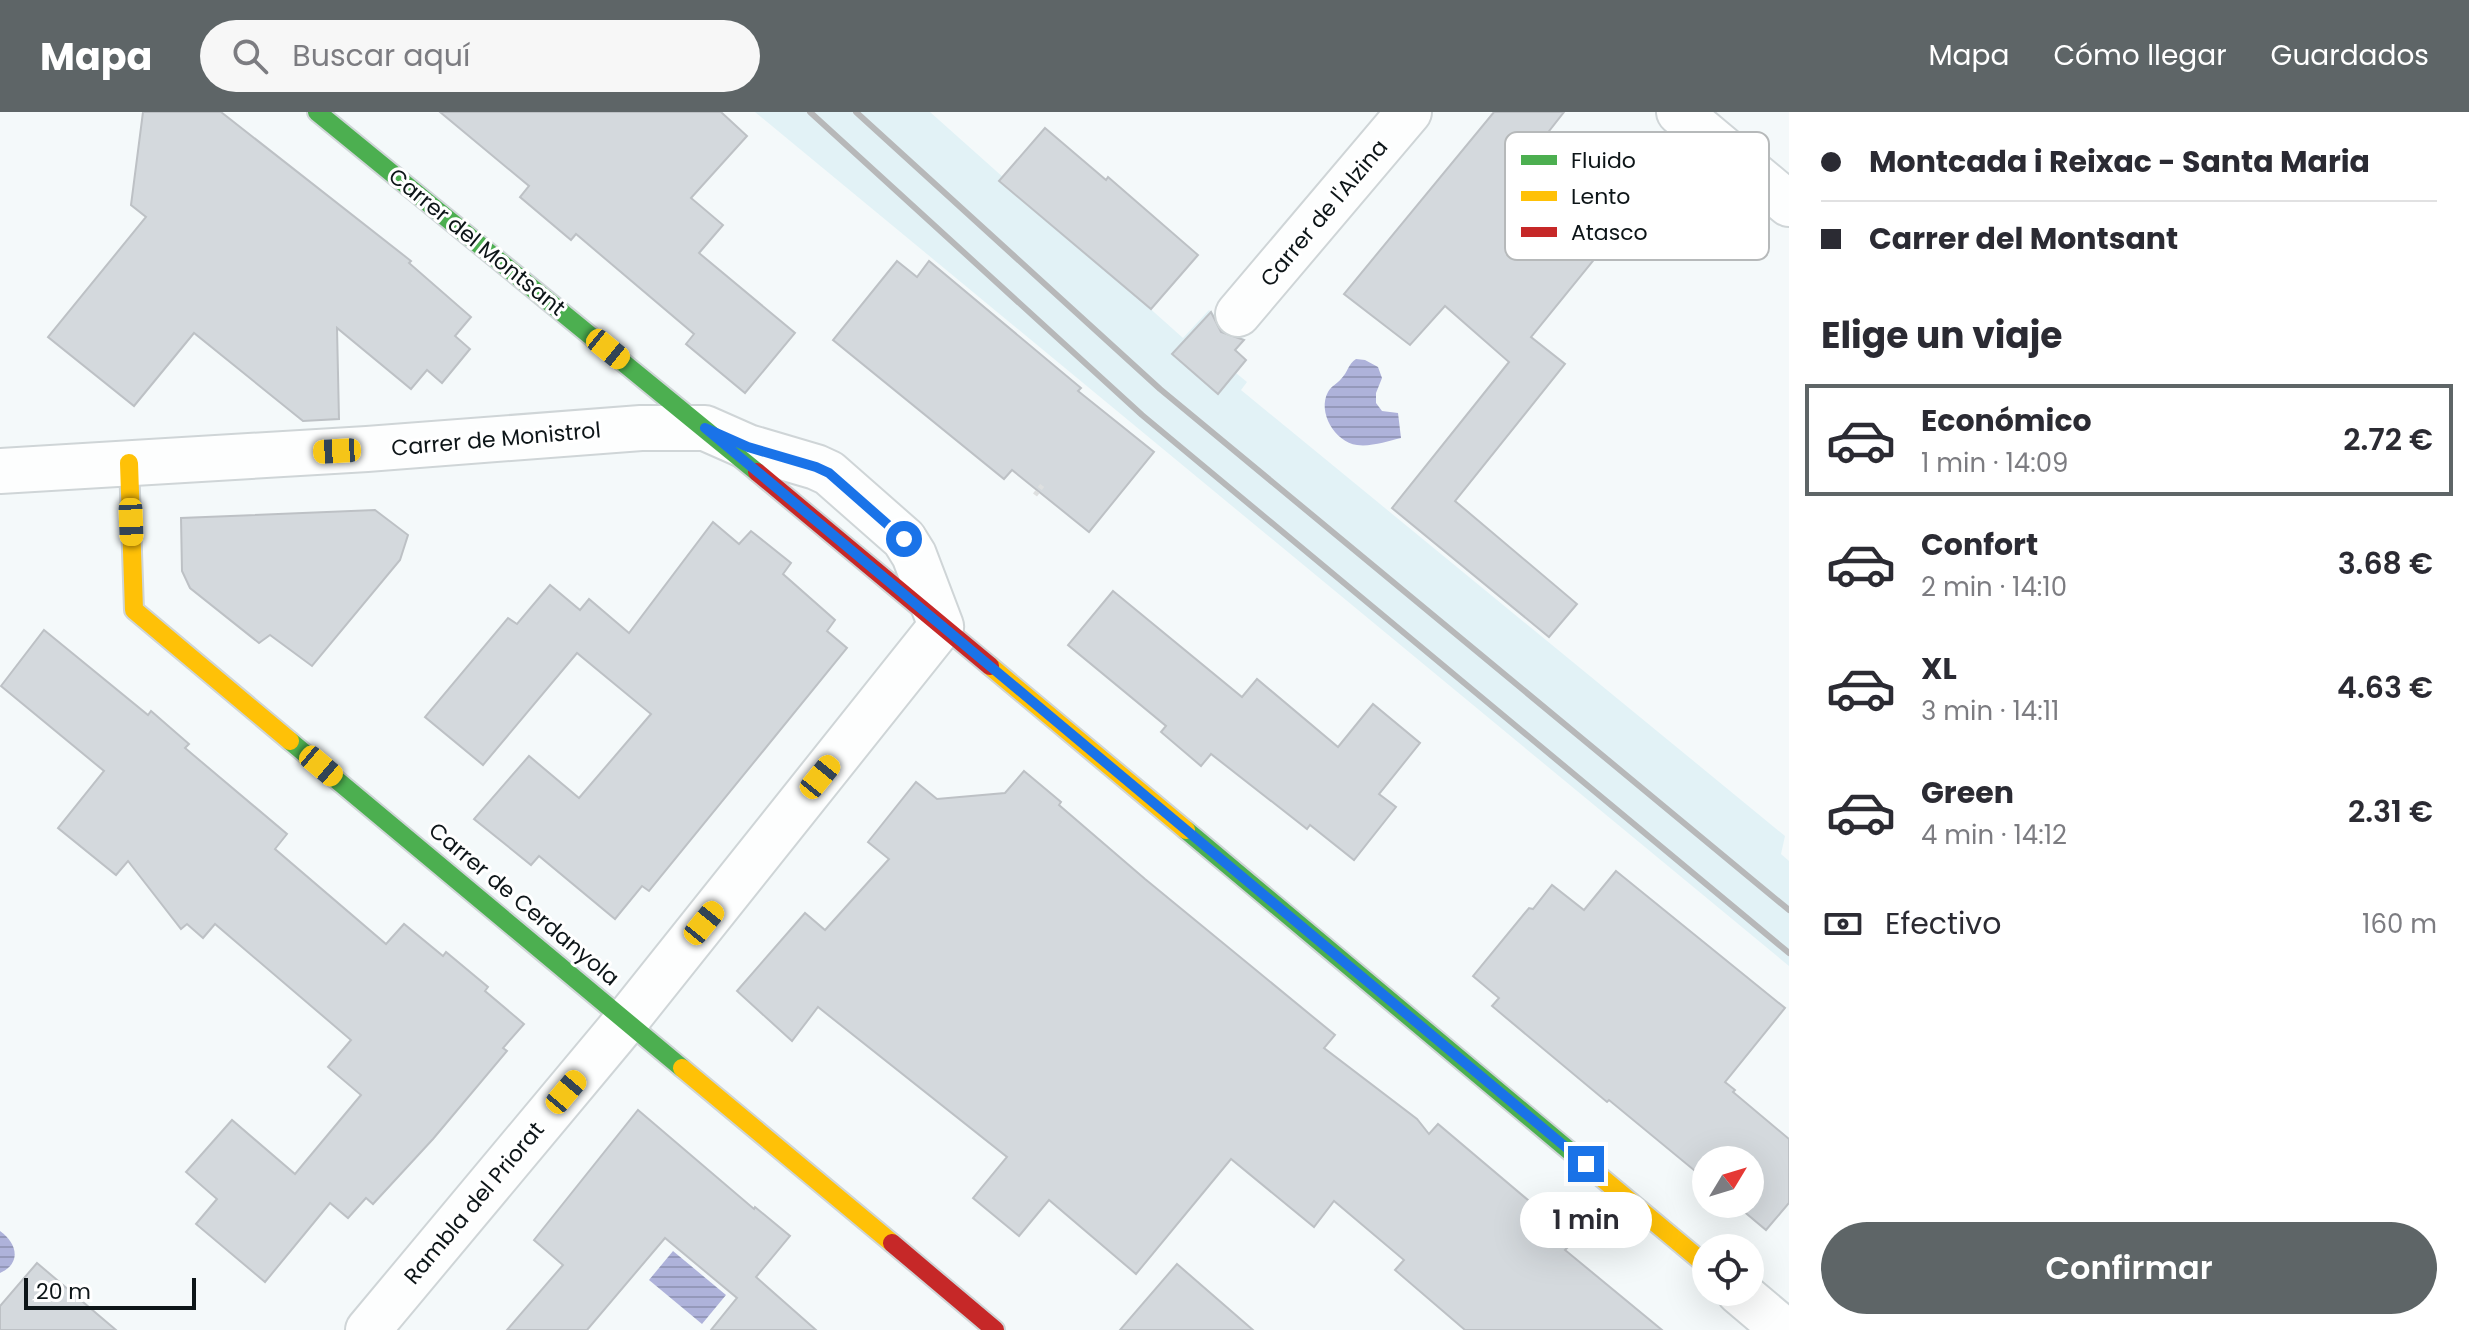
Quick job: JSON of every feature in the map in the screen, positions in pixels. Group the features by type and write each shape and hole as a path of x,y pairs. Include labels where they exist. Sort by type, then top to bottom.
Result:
{"street":[{"name":"Carrer del Montsant","path":"317,112 705,428"},
{"name":"Carrer de l'Alzina","path":"1238,314 1409,112"},
{"path":"1679,112 1703,132"},
{"path":"1769,187 1789,204"},
{"name":"Carrer de Monistrol","path":"0,471 367,449 641,428 705,428"},
{"path":"705,428 748,447 829,473 904,539 914,555 941,626 1692,1253"},
{"name":"Carrer de Cerdanyola","path":"129,463 134,610 995,1330"},
{"name":"Rambla del Priorat","path":"368,1330 626,1021 941,626"},
{"path":"1756,1306 1784,1330"}],"path":[{"path":"1035,495 1044,483"}],"shaded area":[{"path":"755,112 930,112 1183,338 1209,310 1244,339 1236,350 1247,360 1236,373 1247,382 1241,390 1785,836 1781,854 1789,861 1789,966"}],"water":[{"path":"1356,359 1378,367 1382,378 1376,403 1382,411 1398,413 1401,438 1357,445 1342,438 1330,425 1325,408 1328,392"},
{"path":"0,1231 10,1241 15,1253 12,1264 0,1273"},
{"path":"673,1251 726,1295 702,1324 649,1280"}],"building":[{"path":"143,112 221,112 411,261 409,263 471,317 455,336 470,349 442,383 427,370 411,389 337,328 339,419 303,421 194,333 134,406 48,337 146,217 131,205"},
{"path":"440,112 721,112 747,136 691,198 723,225 699,253 795,333 745,393 686,344 694,334 576,234 571,240 520,197 529,186"},
{"path":"1494,112 1564,112 1548,132 1505,132 1505,260 1594,260 1531,337 1565,364 1455,501 1577,604 1549,637 1392,508 1509,362 1445,306 1410,345 1344,294"},
{"path":"1045,128 1106,180 1108,177 1198,255 1151,309 999,181"},
{"path":"897,261 917,277 929,261 1081,388 1078,391 1154,452 1089,532 1012,470 1004,479 833,340"},
{"path":"1211,312 1221,332 1244,340 1235,350 1246,360 1218,394 1172,354"},
{"path":"375,510 408,535 400,560 312,666 270,635 259,643 190,588 182,571 181,518"},
{"path":"713,522 739,544 751,531 791,563 783,574 835,620 827,631 847,648 649,891 642,886 615,919 539,856 531,865 474,819 529,756 579,798 651,714 577,653 483,765 425,717 508,618 517,624 550,585 580,610 589,599 629,633"},
{"path":"1113,591 1242,697 1257,679 1338,747 1373,704 1420,743 1379,794 1396,807 1354,860 1310,825 1307,829 1211,754 1201,766 1161,732 1166,726 1068,645"},
{"path":"44,630 148,715 151,711 189,744 185,748 287,834 275,849 386,944 404,924 443,956 446,952 488,987 485,991 524,1024 503,1048 507,1051 373,1204 366,1198 348,1218 330,1203 265,1282 196,1224 217,1199 186,1172 232,1120 295,1174 361,1095 328,1067 351,1040 215,924 203,938 187,924 181,929 128,861 116,875 58,828 104,771 1,686"},
{"path":"1024,771 1145,879 1335,1035 1324,1048 1417,1119 1429,1134 1438,1124 1554,1222 1548,1229 1569,1246 1565,1250 1662,1330 1465,1330 1395,1270 1404,1260 1334,1201 1314,1227 1231,1159 1136,1274 1049,1200 1019,1236 973,1198 1007,1157 818,1007 792,1041 737,991 805,913 825,930 889,859 868,842 916,782 937,799 1005,793"},
{"path":"1616,871 1785,1008 1725,1082 1789,1139 1789,1203 1766,1230 1752,1218 1764,1218 1764,1146 1692,1146 1692,1168 1492,1006 1499,998 1473,976 1552,885 1584,910"},
{"path":"638,1110 790,1236 756,1277 816,1330 711,1330 737,1298 665,1238 587,1330 507,1330 563,1265 534,1240"},
{"path":"37,1263 116,1330 0,1330 0,1306"},
{"path":"1177,1264 1253,1330 1120,1330"}],"railway":[{"path":"810,112 1142,415 1789,953"},
{"path":"856,112 1160,389 1789,910"}],"traffic: fast":[{"path":"317,112 757,472"},
{"path":"290,741 682,1068"},
{"path":"1186,830 1578,1158"}],"traffic: slow":[{"path":"129,463 134,610 290,741"},
{"path":"990,666 1186,830"},
{"path":"682,1068 892,1243"},
{"path":"1578,1158 1692,1253"}],"traffic: jam":[{"path":"757,472 990,666"},
{"path":"892,1243 995,1330"}],"route":[{"path":"904,539 829,473 748,447 705,428 1586,1164"}]}
